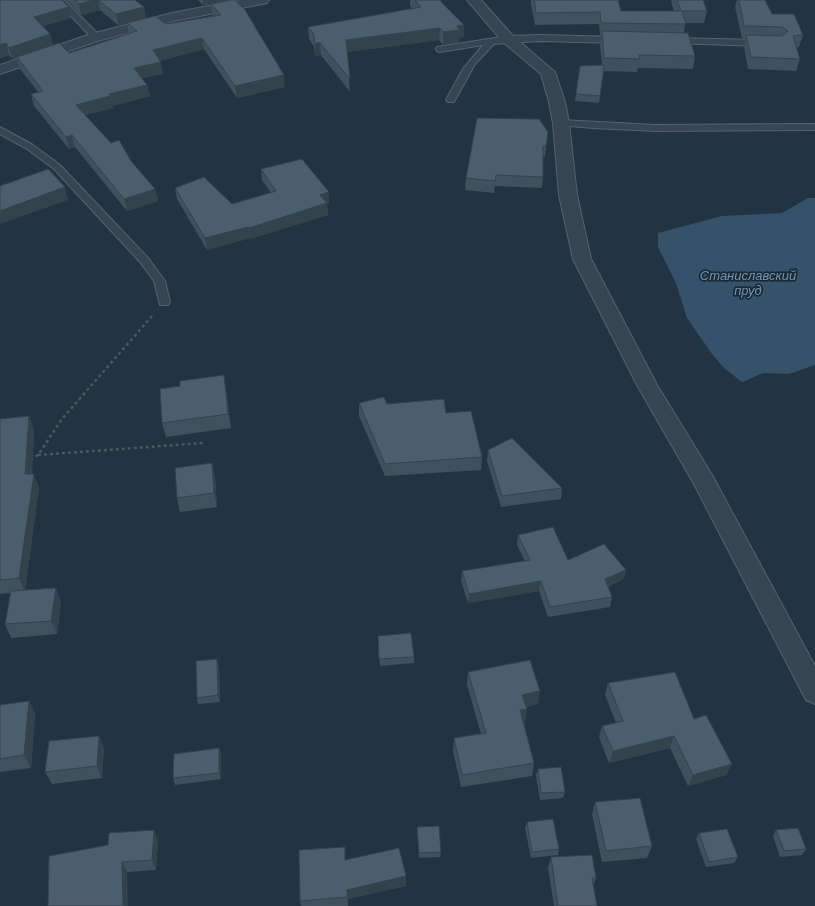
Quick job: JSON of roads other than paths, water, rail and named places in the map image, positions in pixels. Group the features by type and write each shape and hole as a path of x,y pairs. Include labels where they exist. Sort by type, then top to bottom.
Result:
{"street":[{"path":"0,70 96,37 172,17 262,0"},
{"path":"474,0 499,41 548,72 557,102 561,123 568,195 582,259 647,384 704,481 815,692"}],"lane":[{"path":"60,0 96,37"},
{"path":"440,49 499,41 540,38 628,40"},
{"path":"451,100 468,66 478,54 499,41"},
{"path":"667,41 771,43"},
{"path":"561,123 599,126 724,129 815,127"},
{"path":"0,130 30,147 57,167 144,260 159,282 164,302"}],"water":[{"name":"Станиславский пруд","path":"808,198 815,198 815,365 789,374 763,373 742,382 724,368 712,354 687,318 676,283 658,247 658,233 722,216 782,213"}]}
